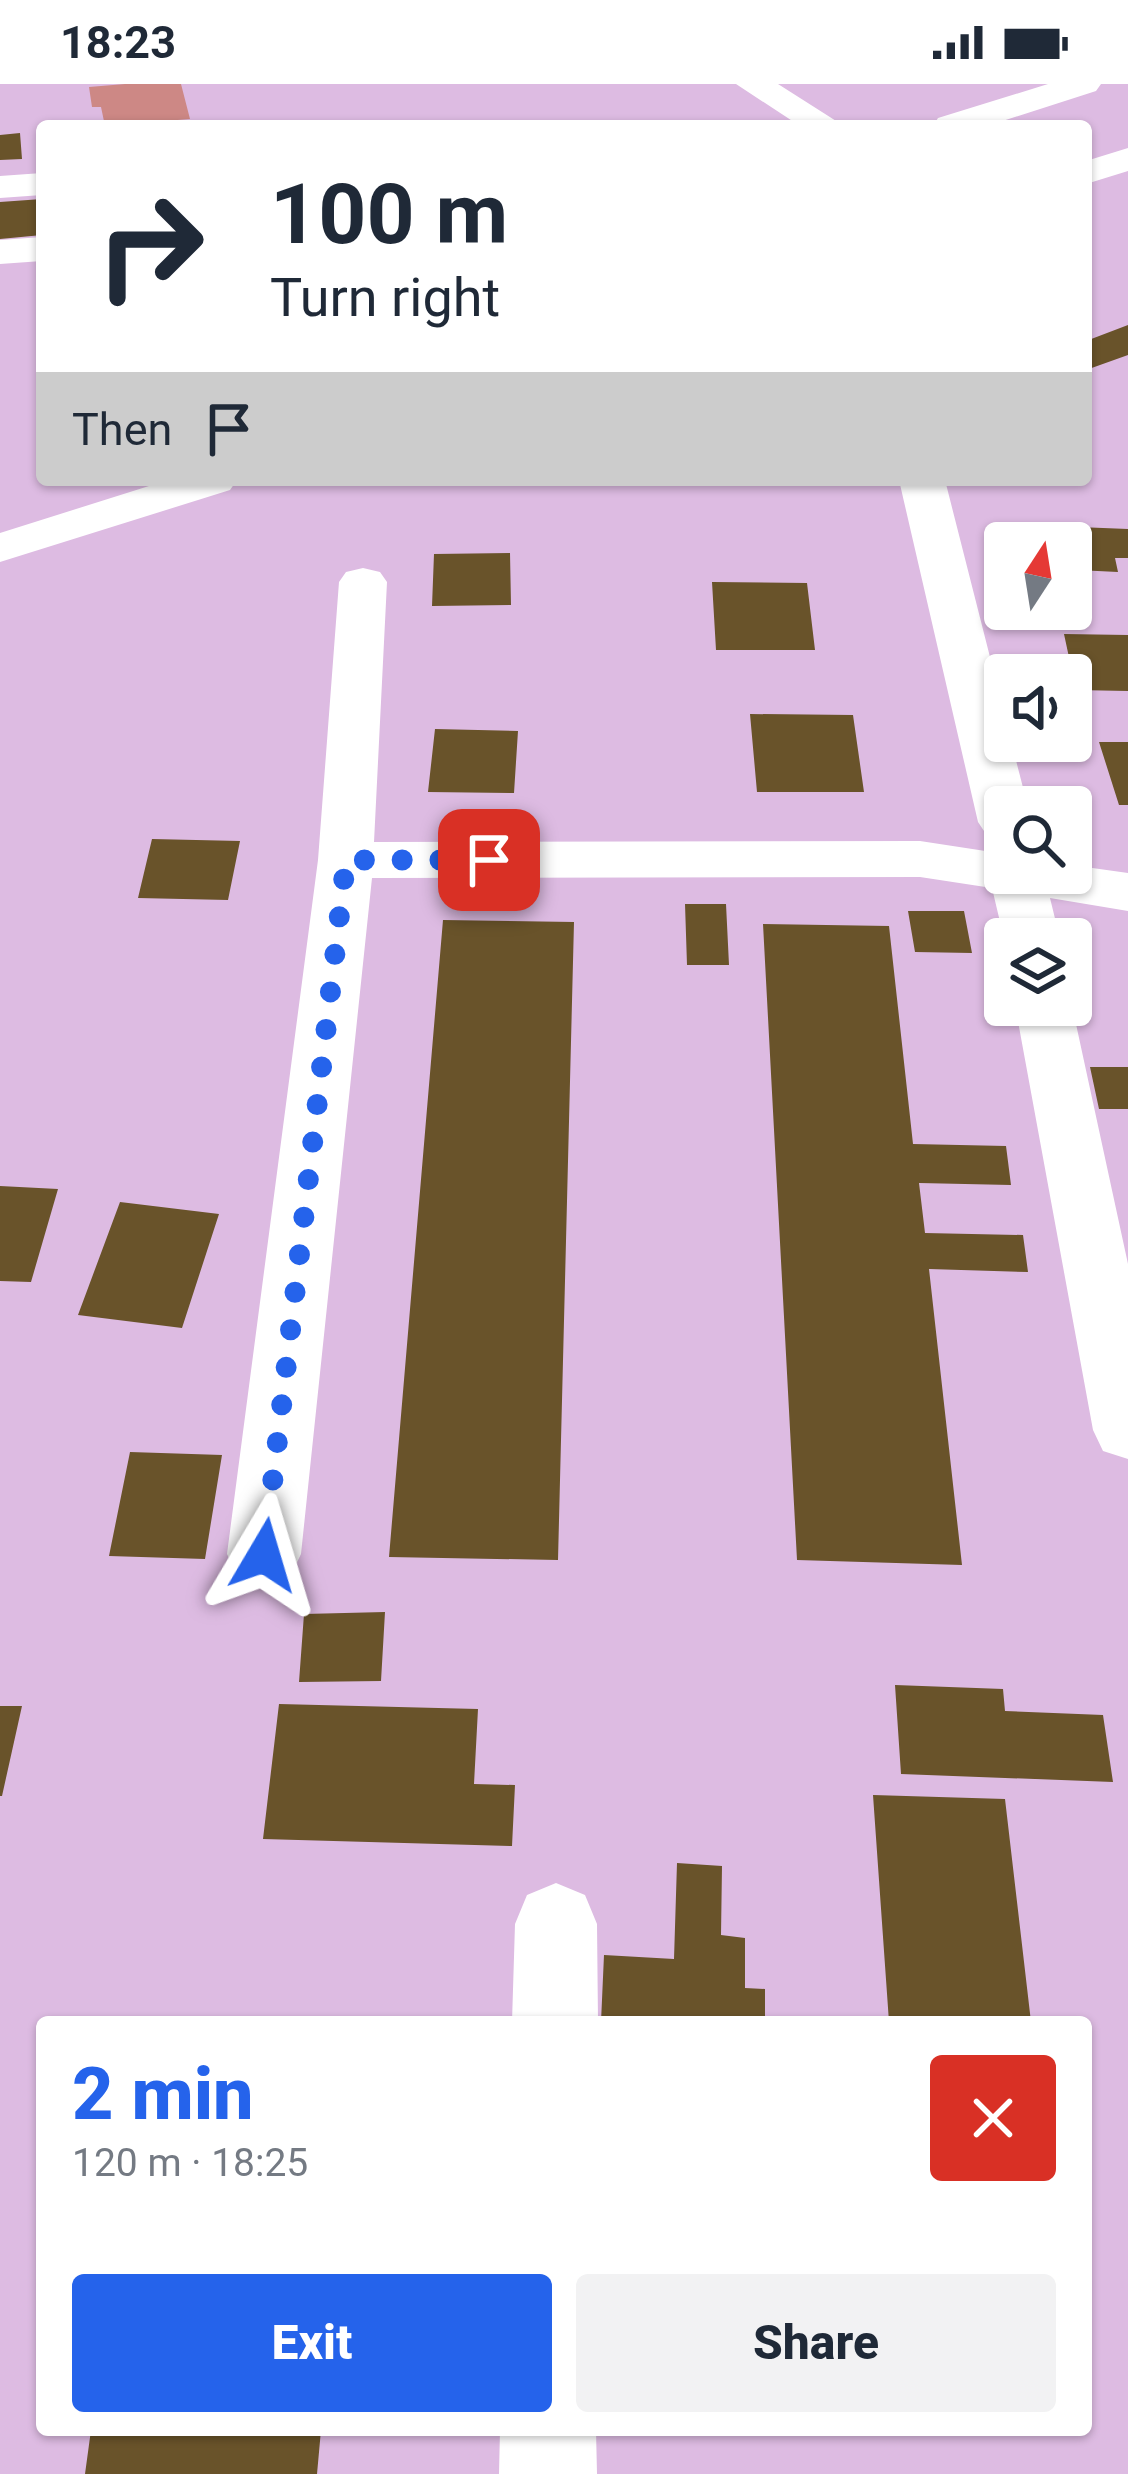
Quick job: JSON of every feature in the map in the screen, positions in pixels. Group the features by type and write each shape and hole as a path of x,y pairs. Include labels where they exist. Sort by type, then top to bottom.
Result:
{"street":[{"path":"754,84 816,120"},
{"path":"969,120 1084,84"},
{"path":"1092,171 1128,159"},
{"path":"0,187 36,184"},
{"path":"0,252 36,249"},
{"path":"0,548 195,486"},
{"path":"923,486 996,786"},
{"path":"264,1555 346,860 363,582"},
{"path":"346,860 920,860 984,869"},
{"path":"1092,886 1128,892"},
{"path":"1048,1026 1128,1430"},
{"path":"555,2016 556,1924"},
{"path":"548,2436 548,2474"}],"shaded area":[{"path":"181,84 190,119 104,120 101,107 92,107 89,87"}],"building":[{"path":"20,133 22,159 0,160 0,135"},
{"path":"36,199 36,236 0,239 0,202"},
{"path":"1128,325 1128,355 1092,368 1092,339"},
{"path":"1092,528 1128,529 1128,558 1115,558 1118,572 1092,571"},
{"path":"510,553 511,605 432,606 434,554"},
{"path":"712,582 807,583 815,650 716,650"},
{"path":"1064,634 1128,635 1128,691 1092,690 1092,654 1068,654"},
{"path":"750,714 853,715 864,792 757,792"},
{"path":"435,729 518,731 514,793 428,792"},
{"path":"1099,742 1128,742 1128,805 1119,805"},
{"path":"152,839 240,841 228,900 138,898"},
{"path":"685,904 726,904 729,965 687,965"},
{"path":"908,911 964,911 972,953 915,952"},
{"path":"443,920 574,922 558,1560 389,1557"},
{"path":"763,924 889,926 913,1144 1006,1146 1011,1185 919,1183 925,1233 1023,1235 1028,1272 929,1269 962,1565 797,1560"},
{"path":"1090,1067 1128,1067 1128,1109 1099,1109"},
{"path":"0,1186 58,1189 31,1282 0,1281"},
{"path":"120,1202 219,1214 182,1328 78,1315"},
{"path":"130,1452 222,1455 205,1559 109,1556"},
{"path":"385,1612 381,1681 299,1682 304,1614"},
{"path":"895,1685 1003,1689 1005,1711 1103,1715 1113,1782 901,1774"},
{"path":"279,1704 478,1709 474,1784 515,1785 512,1846 263,1839"},
{"path":"0,1706 22,1706 2,1796 0,1796"},
{"path":"873,1795 1005,1799 1030,2016 889,2016"},
{"path":"677,1863 722,1866 721,1935 745,1938 745,1988 765,1989 765,2016 601,2016 604,1955 674,1959"},
{"path":"90,2436 320,2436 317,2474 85,2474"}],"route":[{"path":"264,1555 346,860 489,860"}]}
